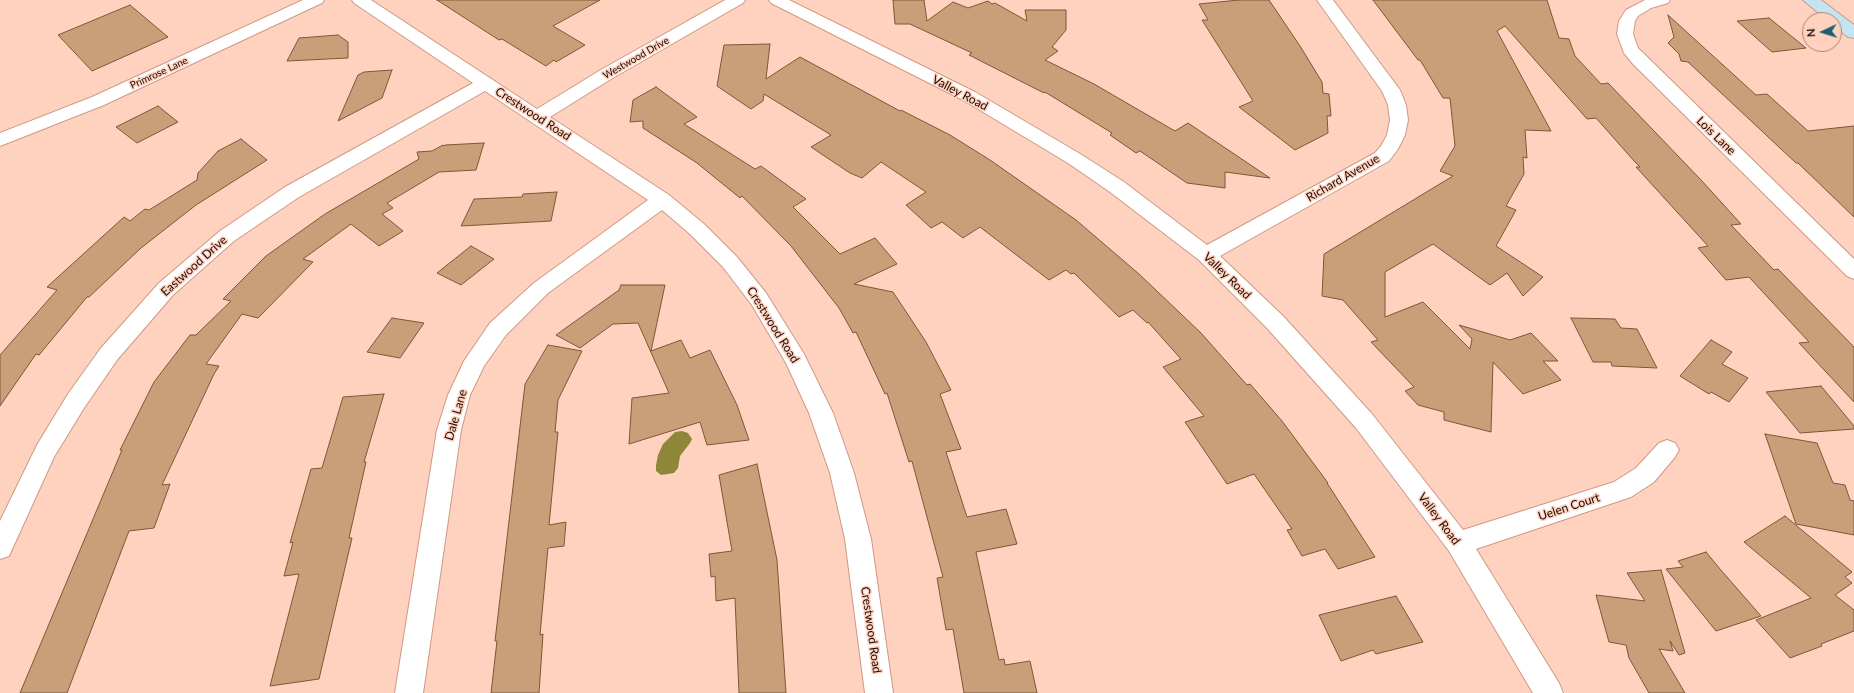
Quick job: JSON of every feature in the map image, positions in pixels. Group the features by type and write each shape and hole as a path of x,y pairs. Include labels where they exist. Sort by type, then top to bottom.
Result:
{"street":[{"name":"Primrose Lane","path":"0,140 98,101 316,0"},
{"name":"Crestwood Road","path":"360,0 662,200 697,229 730,262 759,299 796,360 821,413 842,472 858,539 879,693"},
{"name":"Westwood Drive","path":"537,117 605,75 736,0"},
{"name":"Valley Road","path":"778,0 807,8 969,96 1068,155 1129,195 1206,255 1275,322 1364,421 1458,543 1549,693"},
{"name":"Richard Avenue","path":"1206,255 1382,157 1389,149 1396,135 1399,120 1397,105 1391,90 1325,0"},
{"name":"Lois Lane","path":"1662,0 1645,5 1632,14 1627,21 1625,34 1630,49 1644,66 1854,271"},
{"path":"1811,0 1854,33"},
{"name":"Eastwood Drive","path":"0,548 45,452 76,401 109,354 138,319 166,289 227,236 279,200 486,83"},
{"name":"Dale Lane","path":"409,693 449,430 459,395 475,361 498,329 541,288 662,200"},
{"name":"Uelen Court","path":"1458,543 1622,490 1645,475 1667,450"}],"shaded area":[{"path":"682,431 688,433 692,439 680,456 678,468 674,473 661,475 656,471 656,465 658,455 663,444 675,432"}],"building":[{"path":"437,0 600,0 553,26 585,45 556,62 554,60 546,66 502,39 499,40"},
{"path":"893,0 924,0 927,21 953,2 968,8 988,1 992,4 995,3 1027,21 1025,10 1066,10 1066,30 1052,47 1058,51 1045,60 1094,84 1175,131 1188,123 1270,178 1225,172 1225,188 1187,183 1140,151 1136,153 1110,135 1112,133 1045,92 1044,93 969,55 972,53 910,24 895,24"},
{"path":"1239,0 1269,0 1322,82 1323,93 1329,94 1331,116 1327,116 1328,133 1295,150 1239,107 1253,101 1202,20 1208,20 1199,4"},
{"path":"1373,0 1547,0 1559,38 1569,39 1575,56 1601,84 1608,83 1741,224 1731,225 1774,270 1778,269 1854,347 1854,402 1799,343 1809,342 1749,277 1726,280 1698,248 1708,246 1636,167 1640,167 1596,118 1587,119 1505,26 1497,31 1551,131 1525,130 1527,158 1523,157 1524,174 1506,206 1516,210 1496,246 1543,277 1523,296 1507,273 1490,285 1433,244 1385,272 1385,317 1423,302 1470,349 1472,339 1459,325 1510,340 1531,333 1558,361 1543,361 1561,380 1523,394 1493,362 1491,432 1444,420 1444,412 1418,405 1405,391 1414,387 1371,342 1378,340 1343,300 1322,296 1324,254 1453,176 1440,171 1455,146 1450,98 1443,98 1420,60 1418,60"},
{"path":"130,5 168,37 92,71 58,35"},
{"path":"1668,15 1756,95 1767,94 1808,131 1854,126 1854,217 1798,163 1796,163 1688,62 1681,61 1679,54 1668,43 1674,37"},
{"path":"1769,18 1802,45 1802,48 1772,52 1737,21"},
{"path":"338,35 348,42 348,58 287,61 299,38"},
{"path":"770,44 766,79 800,57 900,111 901,110 950,135 990,160 1076,220 1139,274 1201,333 1247,385 1250,384 1282,421 1328,483 1375,557 1338,569 1325,549 1302,556 1287,530 1292,529 1254,474 1227,484 1185,422 1204,416 1163,367 1181,359 1148,322 1147,323 1133,310 1119,317 1074,273 1071,274 1066,270 1049,280 980,227 963,238 942,222 931,228 906,205 926,192 881,162 862,178 850,173 811,147 831,135 764,94 763,101 751,109 717,86 724,45"},
{"path":"392,70 382,98 338,121 358,75 364,72"},
{"path":"656,87 697,117 684,124 755,169 761,166 806,199 793,207 840,254 875,238 897,264 854,284 893,292 926,342 951,390 940,394 961,449 946,452 967,517 1006,509 1017,544 976,552 999,660 1004,659 1005,665 1030,661 1037,693 964,693 953,629 946,630 937,578 943,577 912,461 909,462 887,393 885,394 856,332 853,333 839,308 791,246 742,196 740,198 697,163 643,128 643,121 630,122 633,100"},
{"path":"158,106 178,122 137,143 116,127"},
{"path":"241,139 267,160 196,205 141,248 89,297 87,297 39,355 36,354 0,406 0,355 57,290 47,287 124,217 130,221 145,209 149,210 197,180 198,173 218,151"},
{"path":"484,143 476,170 439,172 387,203 393,208 382,214 403,231 379,246 351,224 303,259 313,262 258,318 242,314 206,364 219,366 162,485 170,484 154,528 129,531 67,693 20,693 122,450 120,450 154,382 190,335 196,335 231,301 223,299 266,256 325,214 419,159 417,152 432,151 443,145"},
{"path":"557,192 551,221 461,226 474,199 522,197 523,194"},
{"path":"471,246 494,259 461,285 437,273"},
{"path":"621,285 665,285 651,351 681,340 690,358 710,350 737,405 749,440 707,445 700,422 629,444 632,398 669,393 638,323 613,324 580,348 556,335 619,290"},
{"path":"392,318 424,323 400,358 367,352"},
{"path":"1571,318 1615,319 1621,328 1637,329 1657,368 1612,366 1611,362 1593,362"},
{"path":"1711,340 1732,352 1722,364 1748,378 1729,402 1711,392 1709,394 1680,376"},
{"path":"548,345 582,351 558,400 555,432 558,432 549,525 566,522 564,546 548,548 540,635 543,634 539,693 491,693 497,641 495,641 525,384"},
{"path":"1821,386 1854,426 1854,429 1800,433 1766,392"},
{"path":"384,394 364,462 366,462 349,538 352,538 319,679 270,686 299,574 284,576 293,542 290,543 311,469 322,468 343,397"},
{"path":"1765,434 1817,443 1833,483 1845,485 1850,500 1854,501 1854,535 1796,524"},
{"path":"757,464 777,560 786,693 739,693 735,598 716,601 715,576 711,577 709,554 732,551 719,475"},
{"path":"1785,516 1852,572 1845,577 1852,583 1835,595 1854,610 1854,631 1821,644 1822,646 1790,658 1756,620 1811,598 1744,542"},
{"path":"1706,552 1761,616 1716,631 1666,569 1683,567 1678,561"},
{"path":"1661,570 1685,653 1679,655 1670,641 1673,651 1659,649 1685,693 1649,693 1629,658 1626,645 1609,642 1596,595 1645,601 1627,573"},
{"path":"1396,596 1423,642 1376,654 1373,650 1341,661 1319,615"}]}
